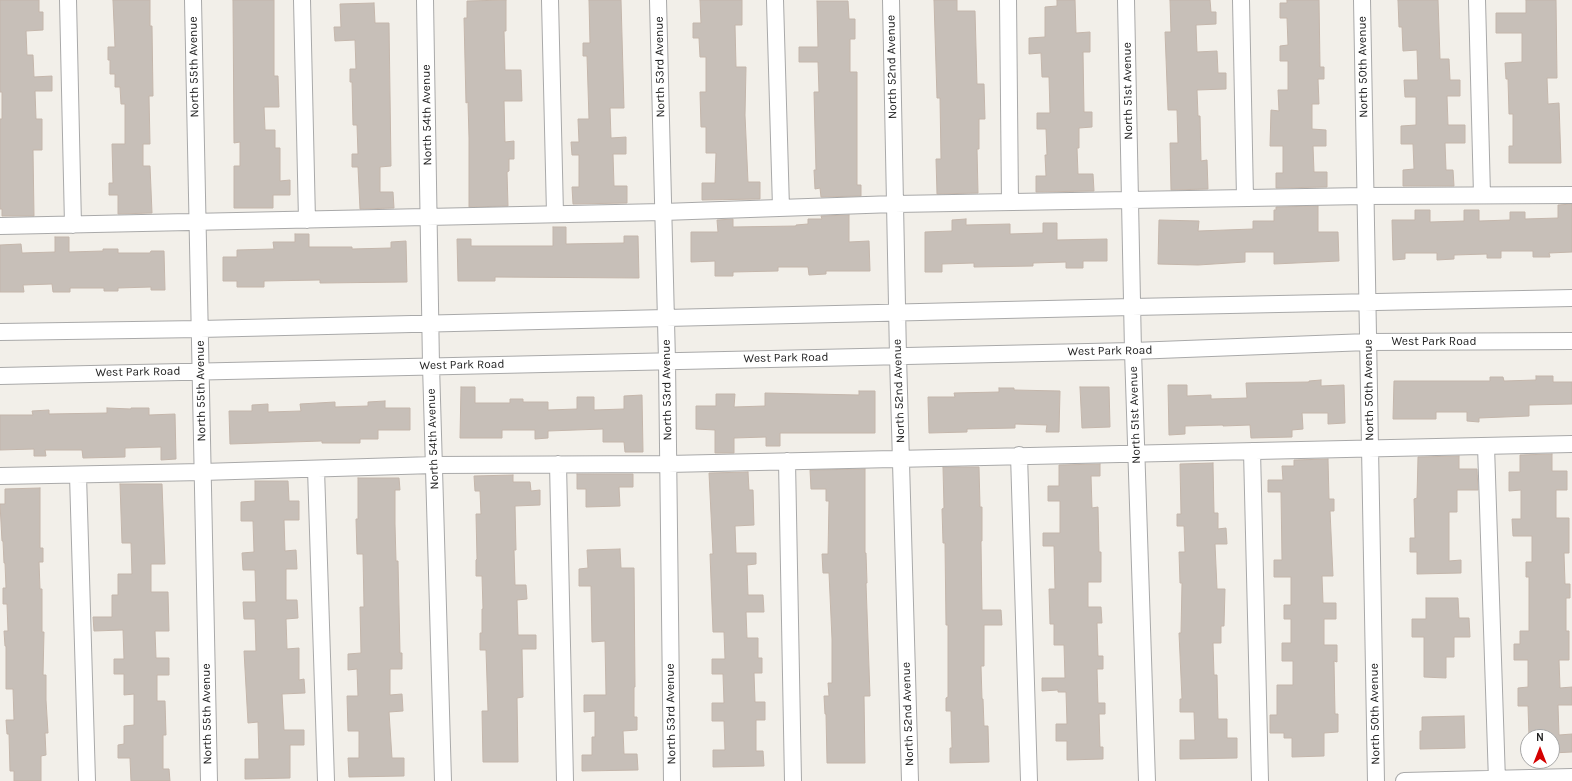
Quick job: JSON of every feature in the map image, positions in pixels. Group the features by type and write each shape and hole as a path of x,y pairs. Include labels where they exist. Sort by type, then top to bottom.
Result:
{"street":[{"path":"68,0 73,225"},
{"name":"North 55th Avenue","path":"193,0 209,781"},
{"path":"302,0 307,220"},
{"name":"North 54th Avenue","path":"425,0 431,366 443,781"},
{"path":"550,0 555,214"},
{"name":"North 53rd Avenue","path":"658,0 667,361 672,781"},
{"path":"775,0 780,208"},
{"name":"North 52nd Avenue","path":"891,0 898,356 910,781"},
{"path":"1008,0 1010,202"},
{"name":"North 51st Avenue","path":"1126,0 1133,351 1147,781"},
{"path":"1241,0 1245,198"},
{"name":"North 50th Avenue","path":"1362,0 1376,781"},
{"path":"1477,0 1482,195"},
{"path":"0,226 663,212 895,204 1365,196 1572,195"},
{"path":"0,332 200,329 898,313 1132,306 1572,298"},
{"name":"West Park Road","path":"0,376 1133,351 1368,342 1572,341"},
{"path":"0,476 434,466 668,464 1572,444"},
{"path":"1486,446 1496,780"},
{"path":"1252,451 1260,781"},
{"path":"1019,456 1028,781"},
{"path":"787,461 793,781"},
{"path":"558,464 565,781"},
{"path":"316,469 326,781"},
{"path":"78,475 87,781"},
{"path":"1404,781 1572,777"}],"building":[{"path":"0,0 39,0 39,12 43,12 43,30 26,31 27,55 33,55 34,77 52,76 52,91 35,91 36,119 42,119 42,150 33,150 34,216 2,216 2,209 0,209 0,119 2,119 2,92 0,92"},
{"path":"113,0 150,0 153,96 149,96 150,144 143,144 143,166 150,166 152,213 118,214 118,195 109,195 109,183 113,183 112,144 125,144 125,104 121,104 120,87 115,87 115,74 110,74 110,60 108,60 108,47 115,47"},
{"path":"233,0 274,0 274,76 278,76 279,107 264,107 265,130 275,130 275,148 280,148 280,181 290,180 290,195 273,195 273,208 234,208 234,166 240,166 240,142 234,143"},
{"path":"506,0 506,31 504,31 505,70 521,70 522,101 504,101 505,142 514,141 514,159 509,159 509,171 507,172 508,206 469,207 469,138 468,102 466,103 464,18 467,18 467,1"},
{"path":"589,0 621,0 624,108 610,108 611,138 626,137 626,154 613,154 614,186 627,186 627,203 573,204 572,187 579,187 579,155 572,155 571,142 579,142 578,119 589,119 587,56 583,56 583,43 590,43"},
{"path":"700,0 742,0 742,25 735,25 736,67 746,67 745,115 748,182 760,182 760,199 702,200 702,183 715,183 716,153 706,153 706,127 701,127 700,92 706,92 706,57 700,57 699,38 693,38 693,23 701,23"},
{"path":"934,0 957,0 957,11 975,11 977,84 984,84 985,119 979,119 979,149 977,149 978,193 937,194 936,159 941,159 940,98 937,98"},
{"path":"1057,0 1075,0 1076,33 1090,32 1090,52 1083,52 1084,112 1092,112 1092,127 1079,128 1079,148 1077,148 1078,174 1093,174 1094,191 1036,192 1036,176 1046,176 1046,129 1037,129 1037,113 1050,113 1049,77 1042,77 1041,53 1029,54 1029,38 1045,37 1045,7 1057,6"},
{"path":"1170,0 1210,0 1211,12 1216,12 1216,24 1196,25 1197,52 1217,51 1218,73 1226,73 1226,89 1197,90 1198,116 1200,116 1201,161 1207,160 1208,189 1171,190 1170,143 1178,143 1177,110 1168,110 1165,32 1171,32"},
{"path":"1287,0 1319,0 1320,67 1324,67 1324,79 1318,79 1319,104 1312,104 1312,129 1326,130 1326,146 1313,146 1314,172 1327,172 1327,187 1276,188 1276,173 1283,173 1283,146 1270,146 1271,110 1279,111 1278,90 1288,90 1288,61 1280,61 1280,46 1288,45 1287,18 1280,18 1280,3 1287,3"},
{"path":"1398,0 1438,0 1440,59 1449,59 1450,80 1460,80 1460,96 1447,96 1448,125 1465,125 1465,143 1445,143 1446,170 1453,170 1454,186 1403,186 1403,170 1414,169 1413,144 1401,144 1401,126 1416,125 1416,97 1405,97 1404,80 1418,80 1417,50 1403,51 1402,27 1399,27"},
{"path":"1526,0 1556,0 1557,78 1547,78 1548,104 1559,103 1561,163 1509,163 1509,146 1513,146 1513,114 1509,114 1508,79 1506,79 1505,63 1522,62 1522,33 1496,33 1496,13 1526,13"},
{"path":"817,1 848,1 849,19 855,19 855,39 850,39 850,72 857,72 857,185 861,185 861,196 821,197 820,188 815,189 814,92 819,92 818,62 799,62 799,47 818,47"},
{"path":"374,3 375,23 389,23 391,166 380,167 380,192 393,192 394,208 360,209 358,167 352,167 352,154 358,154 357,125 353,125 352,82 350,82 350,69 356,69 355,40 335,41 334,27 341,27 340,4"},
{"path":"1572,204 1572,252 1549,253 1550,257 1533,257 1533,251 1501,251 1501,258 1487,258 1487,254 1454,255 1454,259 1437,260 1437,253 1405,253 1405,259 1393,260 1392,220 1415,220 1415,210 1430,210 1430,222 1464,221 1464,210 1479,210 1479,221 1510,220 1510,212 1525,212 1525,219 1558,218 1558,205"},
{"path":"1318,206 1318,232 1338,232 1339,261 1274,264 1274,252 1245,252 1245,262 1198,265 1158,264 1159,220 1199,221 1198,231 1253,229 1253,221 1274,221 1274,210 1276,210 1276,207"},
{"path":"849,215 849,242 869,241 870,271 826,271 826,274 809,275 808,267 778,267 778,271 733,272 733,276 715,276 715,261 691,262 691,232 718,232 717,220 733,219 733,227 796,226 808,224 808,219 822,219 821,216"},
{"path":"966,219 966,225 1010,224 1010,234 1043,233 1043,223 1057,223 1057,240 1107,239 1107,261 1083,261 1083,268 1066,268 1066,262 1033,263 1033,266 974,267 974,263 942,264 942,272 925,272 925,232 952,231 952,220"},
{"path":"553,227 566,227 566,244 624,243 624,236 638,236 639,278 495,277 495,281 458,281 457,239 471,239 471,246 553,246"},
{"path":"295,234 309,234 309,247 352,247 352,249 391,248 391,242 406,241 407,282 320,283 320,280 264,281 264,287 237,287 237,281 223,281 223,257 237,257 237,250 274,249 273,242 295,242"},
{"path":"55,237 69,237 69,252 103,251 103,249 118,249 118,253 150,253 151,251 164,251 165,290 151,290 151,287 118,288 118,291 104,291 104,288 70,288 70,292 53,292 52,284 23,285 24,292 0,292 0,245 21,244 22,253 55,252"},
{"path":"1536,376 1553,376 1553,382 1572,382 1572,404 1529,405 1529,416 1479,418 1479,422 1467,421 1467,412 1436,412 1436,419 1393,419 1394,381 1490,381 1490,377 1503,377 1504,381 1536,380"},
{"path":"1321,380 1321,386 1344,385 1345,423 1328,424 1328,413 1302,413 1303,429 1292,430 1292,437 1251,438 1250,425 1185,426 1185,434 1169,435 1168,385 1187,385 1187,396 1211,395 1211,399 1247,398 1246,383 1309,382"},
{"path":"461,387 475,387 475,403 510,403 510,399 523,399 523,402 548,402 548,410 577,409 577,397 594,397 594,410 624,409 624,396 642,395 643,452 625,452 624,442 603,442 603,429 548,431 548,438 535,439 535,430 502,430 502,438 460,438"},
{"path":"1080,387 1109,387 1110,427 1082,428"},
{"path":"999,388 1014,388 1014,390 1060,391 1059,432 1046,432 1047,425 1015,424 1015,428 967,429 967,432 929,433 928,397 955,397 954,393 999,392"},
{"path":"859,391 875,391 875,433 780,433 780,446 766,446 766,437 734,438 734,453 715,453 715,430 696,429 696,406 716,406 716,394 735,394 734,407 765,406 765,393 859,395"},
{"path":"385,401 385,408 410,408 410,430 378,430 378,439 360,439 360,443 322,443 322,441 230,444 229,411 252,411 252,405 268,404 268,412 301,411 300,404 335,402 335,407 368,406 368,402"},
{"path":"107,408 149,408 149,415 175,414 176,459 161,460 161,447 125,448 125,457 83,458 82,450 45,450 46,456 34,456 34,449 0,450 0,415 33,415 32,411 49,410 49,414 107,413"},
{"path":"1552,454 1552,471 1567,471 1567,490 1556,490 1556,518 1569,518 1569,553 1564,553 1565,584 1570,584 1570,598 1566,598 1566,631 1569,631 1569,660 1559,660 1560,688 1572,687 1572,705 1558,705 1559,729 1529,729 1528,706 1518,706 1518,688 1528,687 1528,660 1514,660 1514,644 1520,644 1520,631 1529,631 1529,577 1526,577 1526,562 1532,562 1532,536 1513,536 1512,519 1521,519 1521,490 1509,491 1509,472 1520,472 1520,455"},
{"path":"1459,456 1459,469 1477,469 1478,490 1457,490 1457,512 1449,512 1449,561 1461,560 1461,573 1417,574 1417,552 1410,552 1410,538 1415,538 1414,499 1417,498 1418,457"},
{"path":"1328,459 1329,499 1334,499 1334,511 1330,511 1333,576 1322,576 1323,603 1336,603 1336,619 1324,619 1324,645 1337,645 1337,662 1334,661 1335,714 1338,714 1338,732 1324,733 1324,756 1292,757 1292,738 1284,738 1284,733 1270,733 1270,715 1277,715 1277,685 1293,685 1293,661 1282,661 1282,643 1291,643 1291,619 1284,619 1284,605 1291,605 1291,577 1274,577 1274,560 1282,560 1281,492 1268,492 1268,480 1283,480 1282,466 1294,466 1294,460"},
{"path":"1213,463 1214,513 1218,513 1218,529 1226,528 1227,544 1215,544 1217,589 1225,589 1224,626 1221,626 1221,643 1213,643 1214,675 1217,675 1218,719 1227,719 1227,738 1237,738 1237,758 1180,759 1180,740 1195,740 1194,712 1180,712 1180,699 1182,699 1179,633 1181,633 1182,583 1180,583 1179,552 1185,552 1184,526 1177,526 1177,514 1181,514 1180,464"},
{"path":"1100,464 1100,476 1091,476 1092,508 1098,507 1101,582 1088,582 1088,607 1101,607 1102,623 1097,623 1098,656 1103,656 1103,669 1097,669 1098,703 1105,703 1105,714 1099,714 1100,747 1103,747 1103,759 1067,760 1067,741 1056,741 1056,724 1067,724 1066,692 1058,692 1058,690 1042,691 1042,678 1065,678 1064,645 1054,645 1054,624 1050,624 1049,589 1055,589 1054,546 1043,546 1043,533 1060,533 1060,501 1048,501 1048,486 1059,486 1059,465"},
{"path":"943,467 979,467 980,507 982,507 982,610 1001,610 1002,625 984,625 984,666 981,666 982,699 984,726 988,726 989,762 950,763 950,748 952,748 951,711 946,711 946,698 948,697 948,625 946,625 945,543 943,543"},
{"path":"865,469 865,553 870,696 864,696 865,763 827,763 824,696 829,696 828,683 832,683 832,639 829,573 823,573 822,554 828,554 829,501 826,501 826,489 811,489 810,470"},
{"path":"748,472 749,490 753,490 754,525 735,526 736,553 756,553 756,564 747,565 748,595 763,595 764,612 746,612 747,638 758,638 758,658 762,658 762,673 754,673 755,702 765,702 765,720 756,720 756,751 763,751 764,766 713,767 713,750 725,750 724,721 712,721 712,703 724,703 723,674 712,674 712,659 725,659 724,632 713,632 710,554 713,554 709,473"},
{"path":"577,474 633,474 633,487 619,487 620,506 586,507 586,489 577,489"},
{"path":"513,475 513,482 530,482 531,491 540,490 540,505 515,506 515,585 526,585 527,599 517,600 518,635 536,635 536,649 522,649 523,697 517,698 518,762 483,762 482,711 488,711 486,650 480,650 480,633 482,633 483,609 482,576 476,576 476,514 481,514 480,491 475,491 474,476"},
{"path":"358,478 399,478 400,490 395,490 395,524 396,561 398,561 400,653 402,653 402,669 390,669 390,695 402,694 403,711 389,712 392,758 404,758 404,776 349,777 348,758 359,758 359,731 348,731 347,696 358,696 357,669 348,670 348,654 361,653 360,607 364,607 363,554 357,554 356,519 358,519"},
{"path":"255,481 288,481 289,501 299,501 299,520 284,520 285,551 296,550 297,569 286,569 286,600 297,600 298,618 286,619 287,649 299,648 299,680 304,679 305,693 282,694 284,730 304,730 304,745 290,745 290,778 245,779 245,759 259,759 258,722 248,723 244,651 256,651 255,619 244,619 243,602 256,602 255,570 243,570 242,553 254,552 253,521 241,521 241,502 255,501"},
{"path":"120,484 162,484 165,564 151,564 151,592 168,592 169,631 155,631 156,658 169,658 169,675 157,675 157,701 165,701 166,735 163,735 163,769 169,769 170,781 131,781 130,758 118,758 118,745 124,744 124,726 134,725 134,694 124,695 124,674 114,674 114,659 124,659 123,630 94,631 93,617 112,617 112,595 118,595 118,574 132,574 131,543 122,543"},
{"path":"40,488 40,548 43,548 43,562 39,562 40,589 42,589 42,632 44,632 43,675 46,675 48,733 45,733 46,755 41,756 41,781 14,781 14,771 10,771 9,734 7,734 6,720 14,720 13,689 6,689 6,646 4,631 8,631 7,604 3,604 3,588 6,588 0,504 5,504 5,489"},
{"path":"620,549 621,568 634,568 634,717 637,717 637,730 623,731 624,754 637,754 638,770 582,771 582,755 592,755 592,737 595,737 595,711 584,712 584,695 606,695 605,641 592,642 591,586 579,586 579,569 588,568 587,550"},
{"path":"1426,598 1458,598 1459,618 1469,618 1470,637 1454,637 1454,657 1446,657 1446,678 1424,677 1424,637 1412,637 1412,619 1426,619"},
{"path":"1464,716 1465,748 1420,749 1422,717"},
{"path":"1572,734 1572,752 1560,753 1560,735"}]}
